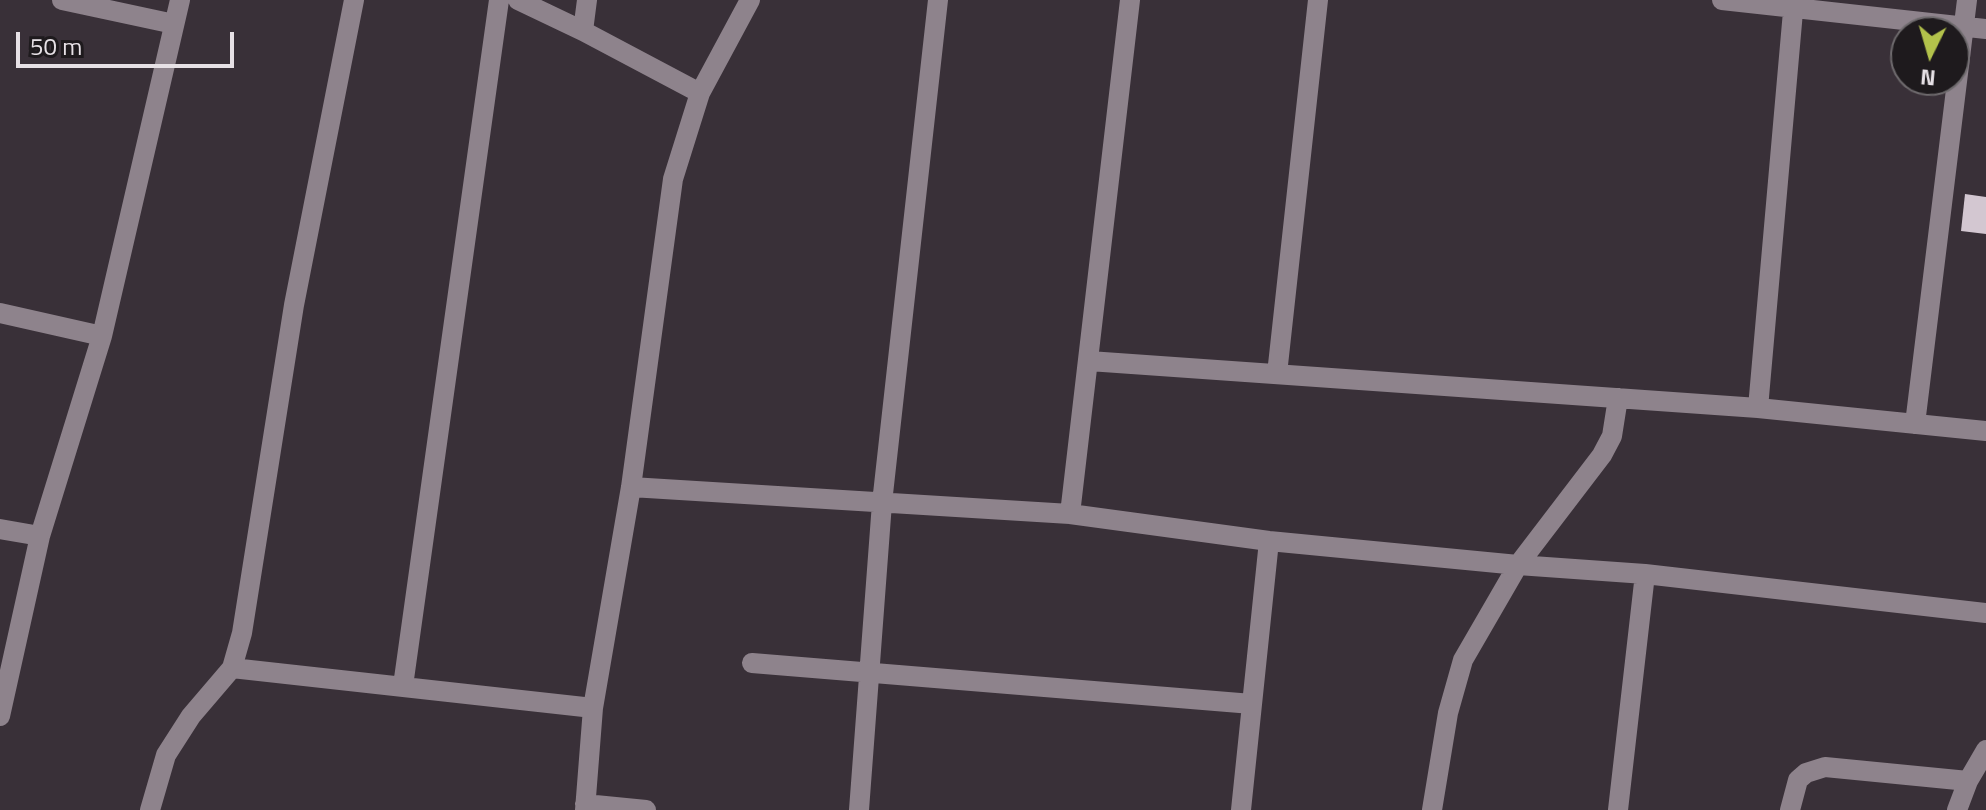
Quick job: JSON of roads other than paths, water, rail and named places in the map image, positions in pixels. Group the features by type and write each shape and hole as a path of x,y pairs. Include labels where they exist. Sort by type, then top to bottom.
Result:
{"street":[{"path":"62,0 174,24"},
{"path":"0,716 40,536 102,336 180,0"},
{"path":"150,810 166,755 191,716 232,668 242,633 294,305 354,0"},
{"path":"403,686 499,0"},
{"path":"518,0 700,93"},
{"path":"583,31 587,0"},
{"path":"646,810 585,807 593,708 631,487 673,179 700,93 750,0"},
{"path":"859,810 882,503 938,0"},
{"path":"1070,514 1130,0"},
{"path":"1277,374 1318,0"},
{"path":"1722,0 1794,5 1890,17"},
{"path":"1758,408 1794,5"},
{"path":"1915,424 1955,96"},
{"path":"0,313 102,336"},
{"path":"1089,361 1758,408 1986,431"},
{"path":"1432,810 1448,713 1463,660 1518,565 1602,455 1612,436 1618,398"},
{"path":"631,487 1070,514 1269,541 1645,574 1986,613"},
{"path":"0,529 40,536"},
{"path":"1241,810 1269,541"},
{"path":"1618,810 1645,574"},
{"path":"752,663 1252,704"},
{"path":"232,668 593,708"},
{"path":"1957,810 1968,781 1986,750"},
{"path":"1790,810 1798,780 1806,773 1825,767 1968,781"}]}
